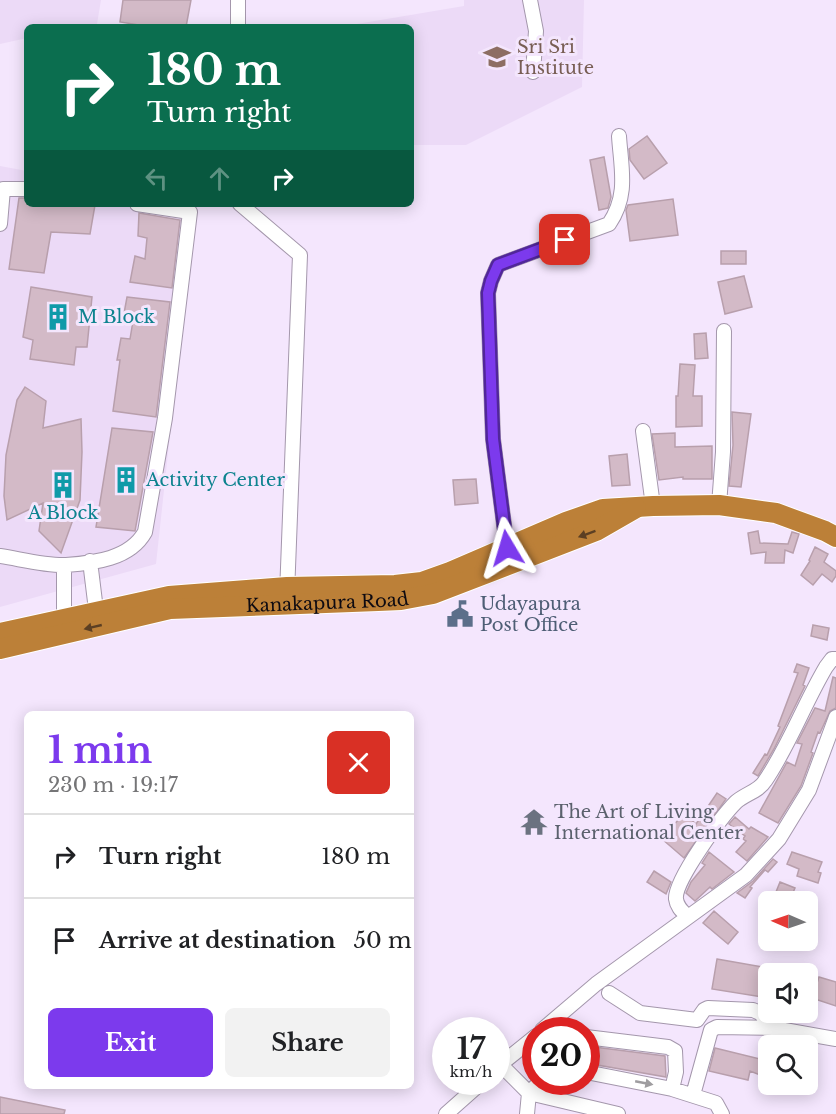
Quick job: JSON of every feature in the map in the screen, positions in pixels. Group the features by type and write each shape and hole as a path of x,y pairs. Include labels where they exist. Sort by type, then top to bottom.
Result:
{"highway":[{"name":"Kanakapura Road","path":"453,579 608,526 646,506"},
{"name":"Kanakapura Road","path":"0,633 96,610 169,596 287,595 401,600 433,594 453,579 507,548 603,509 646,506 719,506 776,513 836,537"},
{"name":"Kanakapura Road","path":"0,649 171,609 287,595"}],"street":[{"path":"238,0 238,24"},
{"path":"530,0 536,31 533,72"},
{"path":"507,548 493,439 488,293 491,281 498,265 609,224 616,213 623,193 619,136"},
{"path":"0,224 3,189 24,189"},
{"path":"0,556 64,565 107,559 129,551 139,542 145,532 165,418 189,212 156,207"},
{"path":"244,207 300,255 287,595"},
{"path":"719,506 723,452 724,331"},
{"path":"643,431 646,506"},
{"path":"90,561 96,610"},
{"path":"64,565 64,618"},
{"path":"688,917 679,908 676,898 677,887 688,867 734,804 764,783 820,677 832,659 836,659"},
{"path":"557,1017 596,984 746,875 778,839 809,790 836,717"},
{"path":"609,993 640,1013 695,1020 699,1019 704,1010 708,1008 753,1010 760,1013 773,1028"},
{"path":"693,1095 711,1030 717,1027 773,1028 836,1039"},
{"path":"600,1039 668,1047 675,1051 676,1072 672,1089"},
{"path":"600,1075 693,1095 716,1103 723,1114"},
{"path":"510,1077 522,1087"},
{"path":"446,1114 467,1095"},
{"path":"527,1114 529,1095"},
{"path":"537,1095 618,1114"}],"shaded area":[{"path":"0,0 101,0 97,24 24,24 24,39 0,44"},
{"name":"Sri Sri Institute","path":"464,0 584,0 582,87 466,145 414,145 414,24 357,24 464,6"},
{"path":"0,166 24,170 24,207 195,207 156,564 0,607"}],"building":[{"path":"123,0 191,0 187,24 120,22"},
{"path":"647,136 667,163 644,179 630,160 629,149"},
{"path":"604,157 611,197 608,208 599,210 590,160"},
{"path":"19,198 24,198 24,207 95,207 90,234 51,232 44,273 9,269"},
{"path":"673,199 678,235 630,241 626,210 628,205"},
{"path":"139,213 180,220 172,288 130,282 135,256 145,259 147,238 138,236"},
{"path":"721,251 746,251 746,264 721,264"},
{"path":"744,276 752,307 725,314 718,282"},
{"name":"M Block","path":"31,287 92,297 87,347 76,347 74,365 30,359 33,340 23,337"},
{"path":"127,297 170,302 156,417 113,411 121,338 130,339 133,321 123,319"},
{"path":"706,333 708,358 695,359 694,334"},
{"path":"680,364 695,365 693,396 702,396 702,426 676,427 676,396 678,396"},
{"path":"25,387 46,401 43,428 81,419 80,500 61,553 39,531 43,503 7,520 4,496 6,455 17,400"},
{"path":"732,412 751,414 741,487 729,486 733,445"},
{"name":"Activity Center","path":"112,428 153,432 135,531 96,527"},
{"path":"675,433 675,447 712,446 712,479 683,479 683,477 659,480 652,434"},
{"path":"627,454 630,485 612,486 609,456"},
{"path":"476,479 478,503 455,505 453,480"},
{"path":"758,531 760,543 788,544 792,532 799,534 793,553 785,550 784,563 765,563 766,552 751,554 748,533"},
{"path":"815,547 828,554 824,562 836,571 832,582 822,574 813,585 801,575"},
{"path":"813,625 829,628 827,640 811,636"},
{"path":"797,664 809,668 803,685 805,686 758,776 753,773 765,754 767,755 780,727 778,726 798,673 794,672"},
{"path":"833,677 836,678 836,708 830,711 820,733 818,732 801,786 778,823 759,813 787,762 795,766 802,744 797,743 815,708 825,711"},
{"path":"717,793 726,799 684,858 662,839 684,813 696,824"},
{"path":"735,817 749,829 751,827 768,837 747,861 736,852 746,841 743,839 745,836 729,824"},
{"path":"709,852 734,872 712,889 710,887 695,901 686,893 691,882 705,865 702,863"},
{"path":"792,852 822,862 818,872 821,873 818,883 797,876 799,869 787,864"},
{"path":"773,859 777,862 768,872 765,870 750,887 752,888 745,898 737,893 753,881"},
{"path":"654,871 671,882 666,894 647,882"},
{"path":"780,882 795,888 794,891 776,891"},
{"path":"714,911 738,932 728,944 703,923"},
{"path":"717,959 758,966 758,996 712,989"},
{"path":"819,977 836,982 836,1006 818,1000"},
{"path":"600,1048 665,1056 666,1077 600,1065"},
{"path":"715,1048 758,1059 758,1074 750,1071 748,1080 709,1071"},
{"path":"0,1097 65,1110 64,1114 0,1114"}],"place":[{"name":"Sri Sri Institute","path":"497,57"},
{"name":"M Block","path":"58,317"},
{"name":"Activity Center","path":"126,480"},
{"name":"A Block","path":"63,485"},
{"name":"Udayapura Post Office","path":"460,614"},
{"name":"The Art of Living International Center","path":"534,822"}],"route":[{"path":"507,548 493,439 488,293 498,265 565,240"}]}
